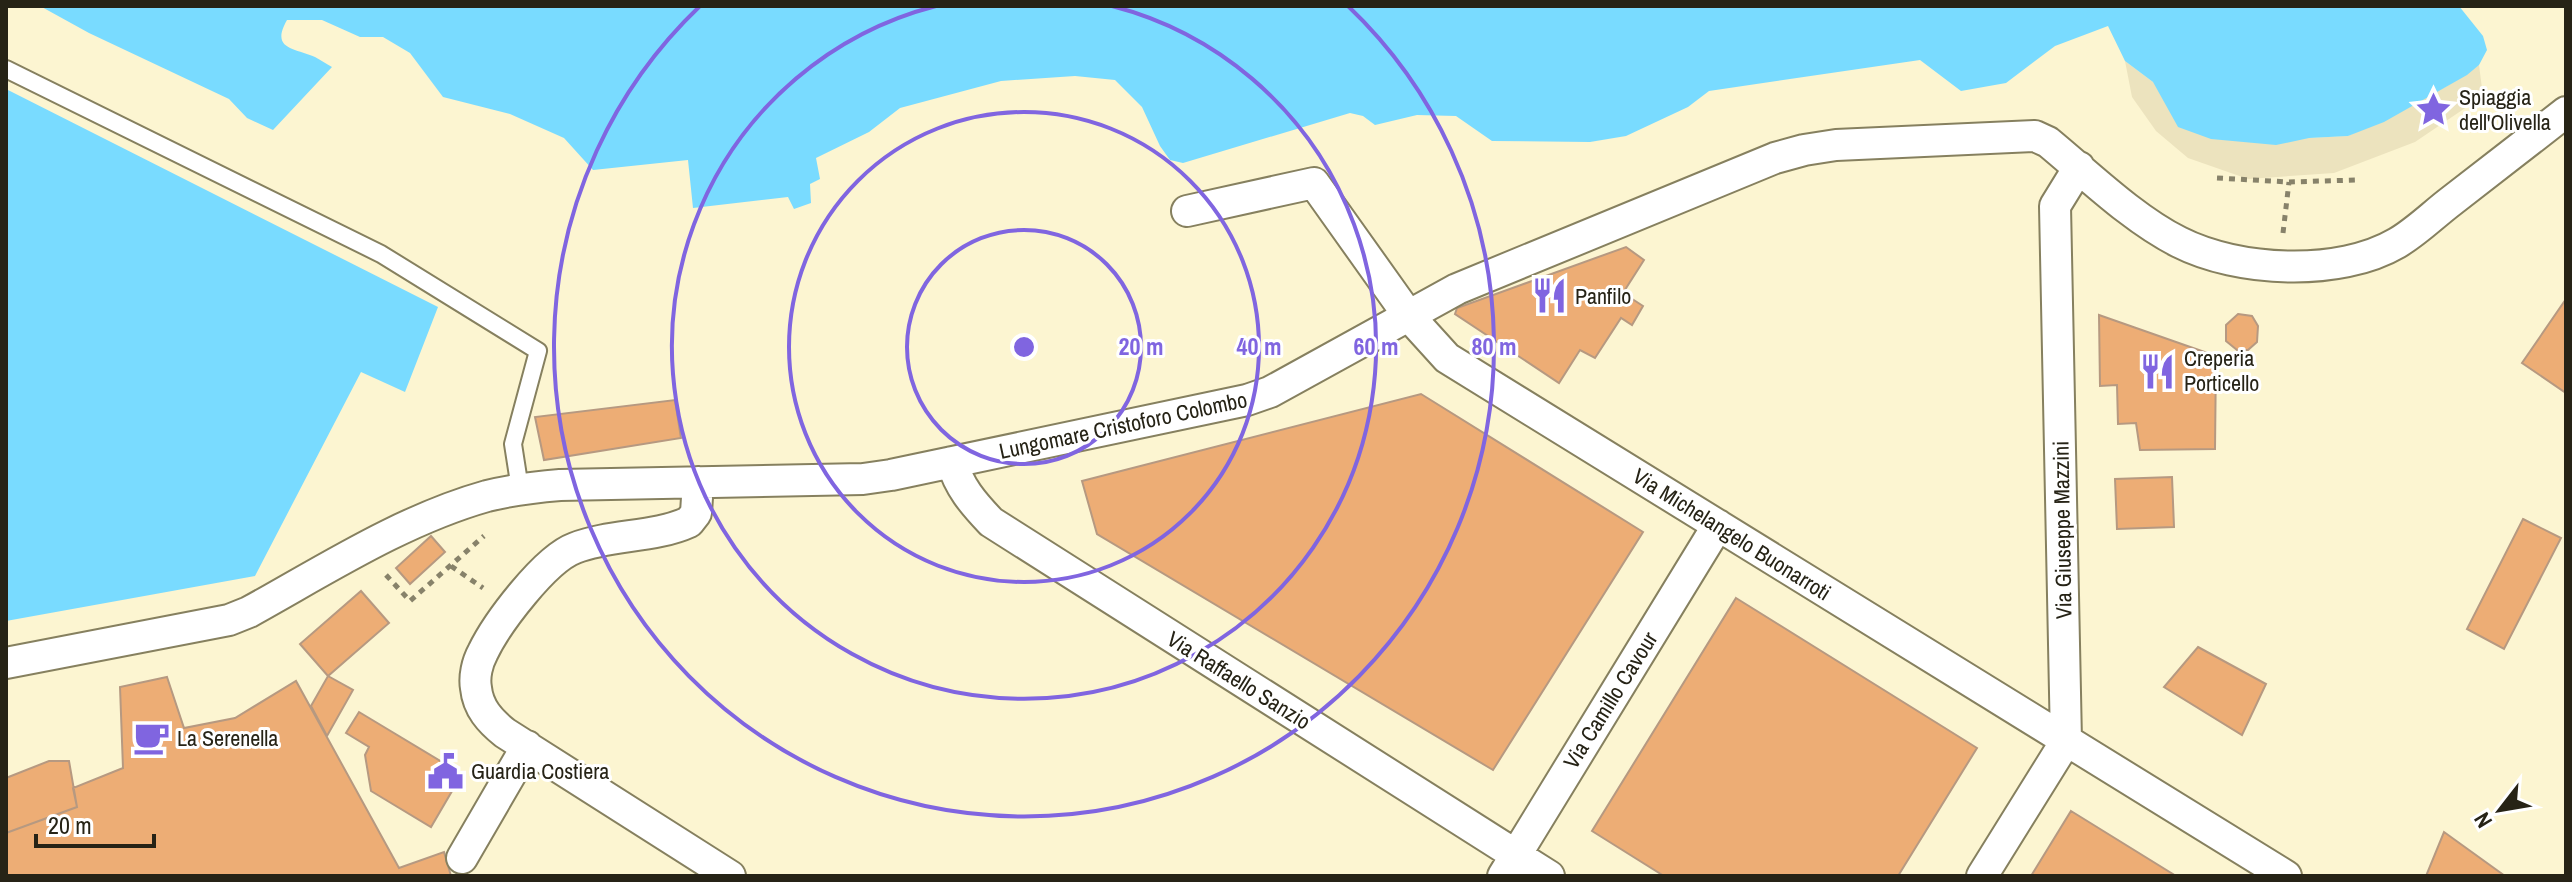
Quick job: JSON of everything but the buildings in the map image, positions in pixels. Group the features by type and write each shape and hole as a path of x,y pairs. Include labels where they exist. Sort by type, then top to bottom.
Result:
{"street":[{"name":"Lungomare Cristoforo Colombo","path":"6,663 229,620 414,523 486,497 520,489 560,485 863,479 1247,400 1270,392 1457,289 1775,158 1804,150 1836,145 2035,136 2048,142 2141,217 2179,242 2223,258 2279,267 2325,265 2362,257 2397,243 2560,117"},
{"name":"Via Giuseppe Mazzini","path":"2066,741 2055,206 2079,167"},
{"name":"Via Michelangelo Buonarroti","path":"1187,211 1314,183 1408,315 1447,358 2286,876"},
{"name":"Via Raffaello Sanzio","path":"952,462 958,481 971,501 991,522 1509,866 1549,876"},
{"path":"698,482 696,513 689,522 574,548 545,568 512,608 483,652 477,669 476,688 480,706 505,733 730,876"},
{"name":"Via Camillo Cavour","path":"1509,866 1718,525"},
{"path":"1982,876 2066,741"},
{"path":"462,858 527,746"}],"lane":[{"path":"6,69 381,254 538,351 513,444 520,489"}],"path":[{"path":"2217,178 2289,182 2357,180"},
{"path":"2279,267 2289,182"},
{"path":"410,601 489,532"}],"sand":[{"name":"Spiaggia dell'Olivella","path":"2125,61 2153,82 2309,138 2348,136 2447,86 2479,65 2483,96 2415,142 2334,173 2248,179 2188,158 2156,131 2132,97"}],"water":[{"path":"40,6 2459,6 2483,36 2487,50 2479,65 2467,75 2384,122 2348,136 2309,138 2276,145 2211,139 2178,127 2153,82 2125,61 2108,26 2055,46 2006,83 1961,91 1920,60 1709,91 1688,107 1626,136 1590,142 1492,141 1456,116 1417,115 1375,125 1363,116 1350,113 1183,163 1170,160 1142,107 1115,80 1075,76 1001,81 900,108 869,132 816,158 820,179 810,184 811,203 794,209 788,197 693,208 688,160 593,170 564,138 510,114 443,97 410,53 383,37 360,37 322,20 287,20 281,37 283,43 332,67 273,130 247,118 229,99 89,33"},
{"path":"6,89 438,307 405,392 361,372 255,576 6,621"}],"place":[{"name":"Spiaggia dell'Olivella","path":"2433,110"},
{"name":"Panfilo","path":"1549,296"},
{"name":"Creperia Porticello","path":"2158,371"},
{"name":"La Serenella","path":"151,738"},
{"name":"Guardia Costiera","path":"445,771"}]}
